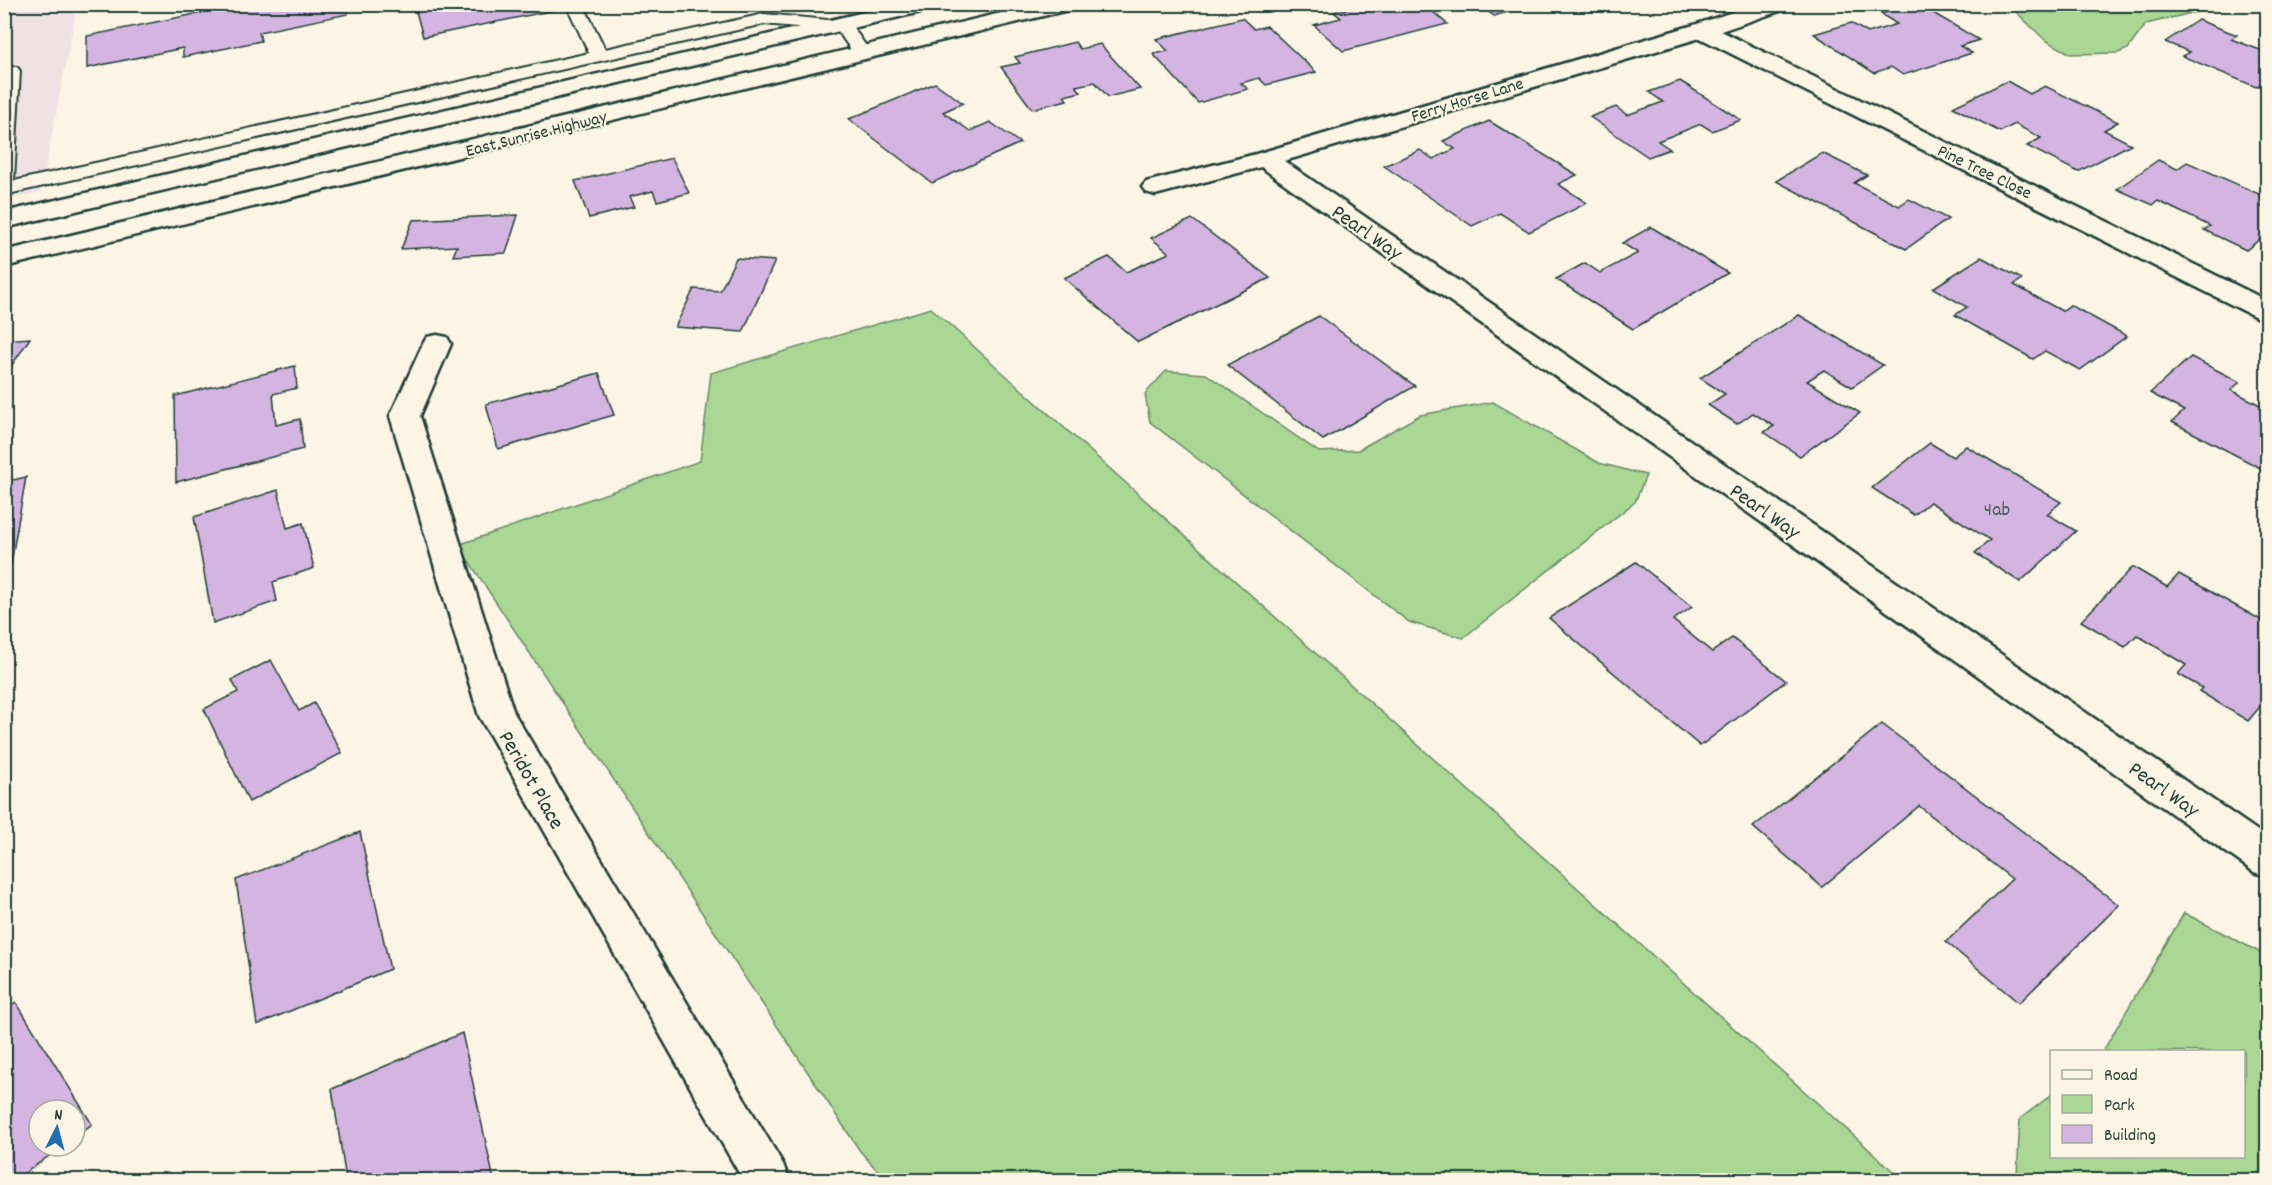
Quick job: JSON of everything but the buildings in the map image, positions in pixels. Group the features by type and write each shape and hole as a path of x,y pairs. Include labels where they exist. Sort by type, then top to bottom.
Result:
{"street":[{"name":"East Sunrise Highway","path":"4,220 843,26 929,4"},
{"name":"East Sunrise Highway","path":"4,259 1068,4"},
{"name":"Ferry Horse Lane","path":"1155,187 1265,159 1702,30 1778,4"},
{"name":"Pine Tree Close","path":"1702,30 2268,312"},
{"name":"Pearl Way","path":"1265,159 2268,860"},
{"name":"Peridot Place","path":"438,344 405,416 497,716 767,1180"}],"lane":[{"path":"574,4 599,56"},
{"path":"4,189 765,19 843,26 862,54"},
{"path":"4,181 11,71"}],"shaded area":[{"path":"4,5 77,5 41,192 5,200"}],"green space":[{"path":"2009,5 2207,5 2204,10 2146,24 2128,49 2118,53 2071,54 2045,40"},
{"path":"931,308 1903,1180 886,1180 860,1151 458,545 700,461 711,373"},
{"path":"1166,371 1206,374 1319,452 1358,450 1420,415 1493,402 1599,463 1646,475 1635,502 1463,638 1409,622 1150,422 1145,394"},
{"path":"2184,913 2267,956 2267,1180 2022,1180 2017,1176 2020,1119 2050,1096 2050,1158 2245,1158 2245,1050 2104,1050"}]}
